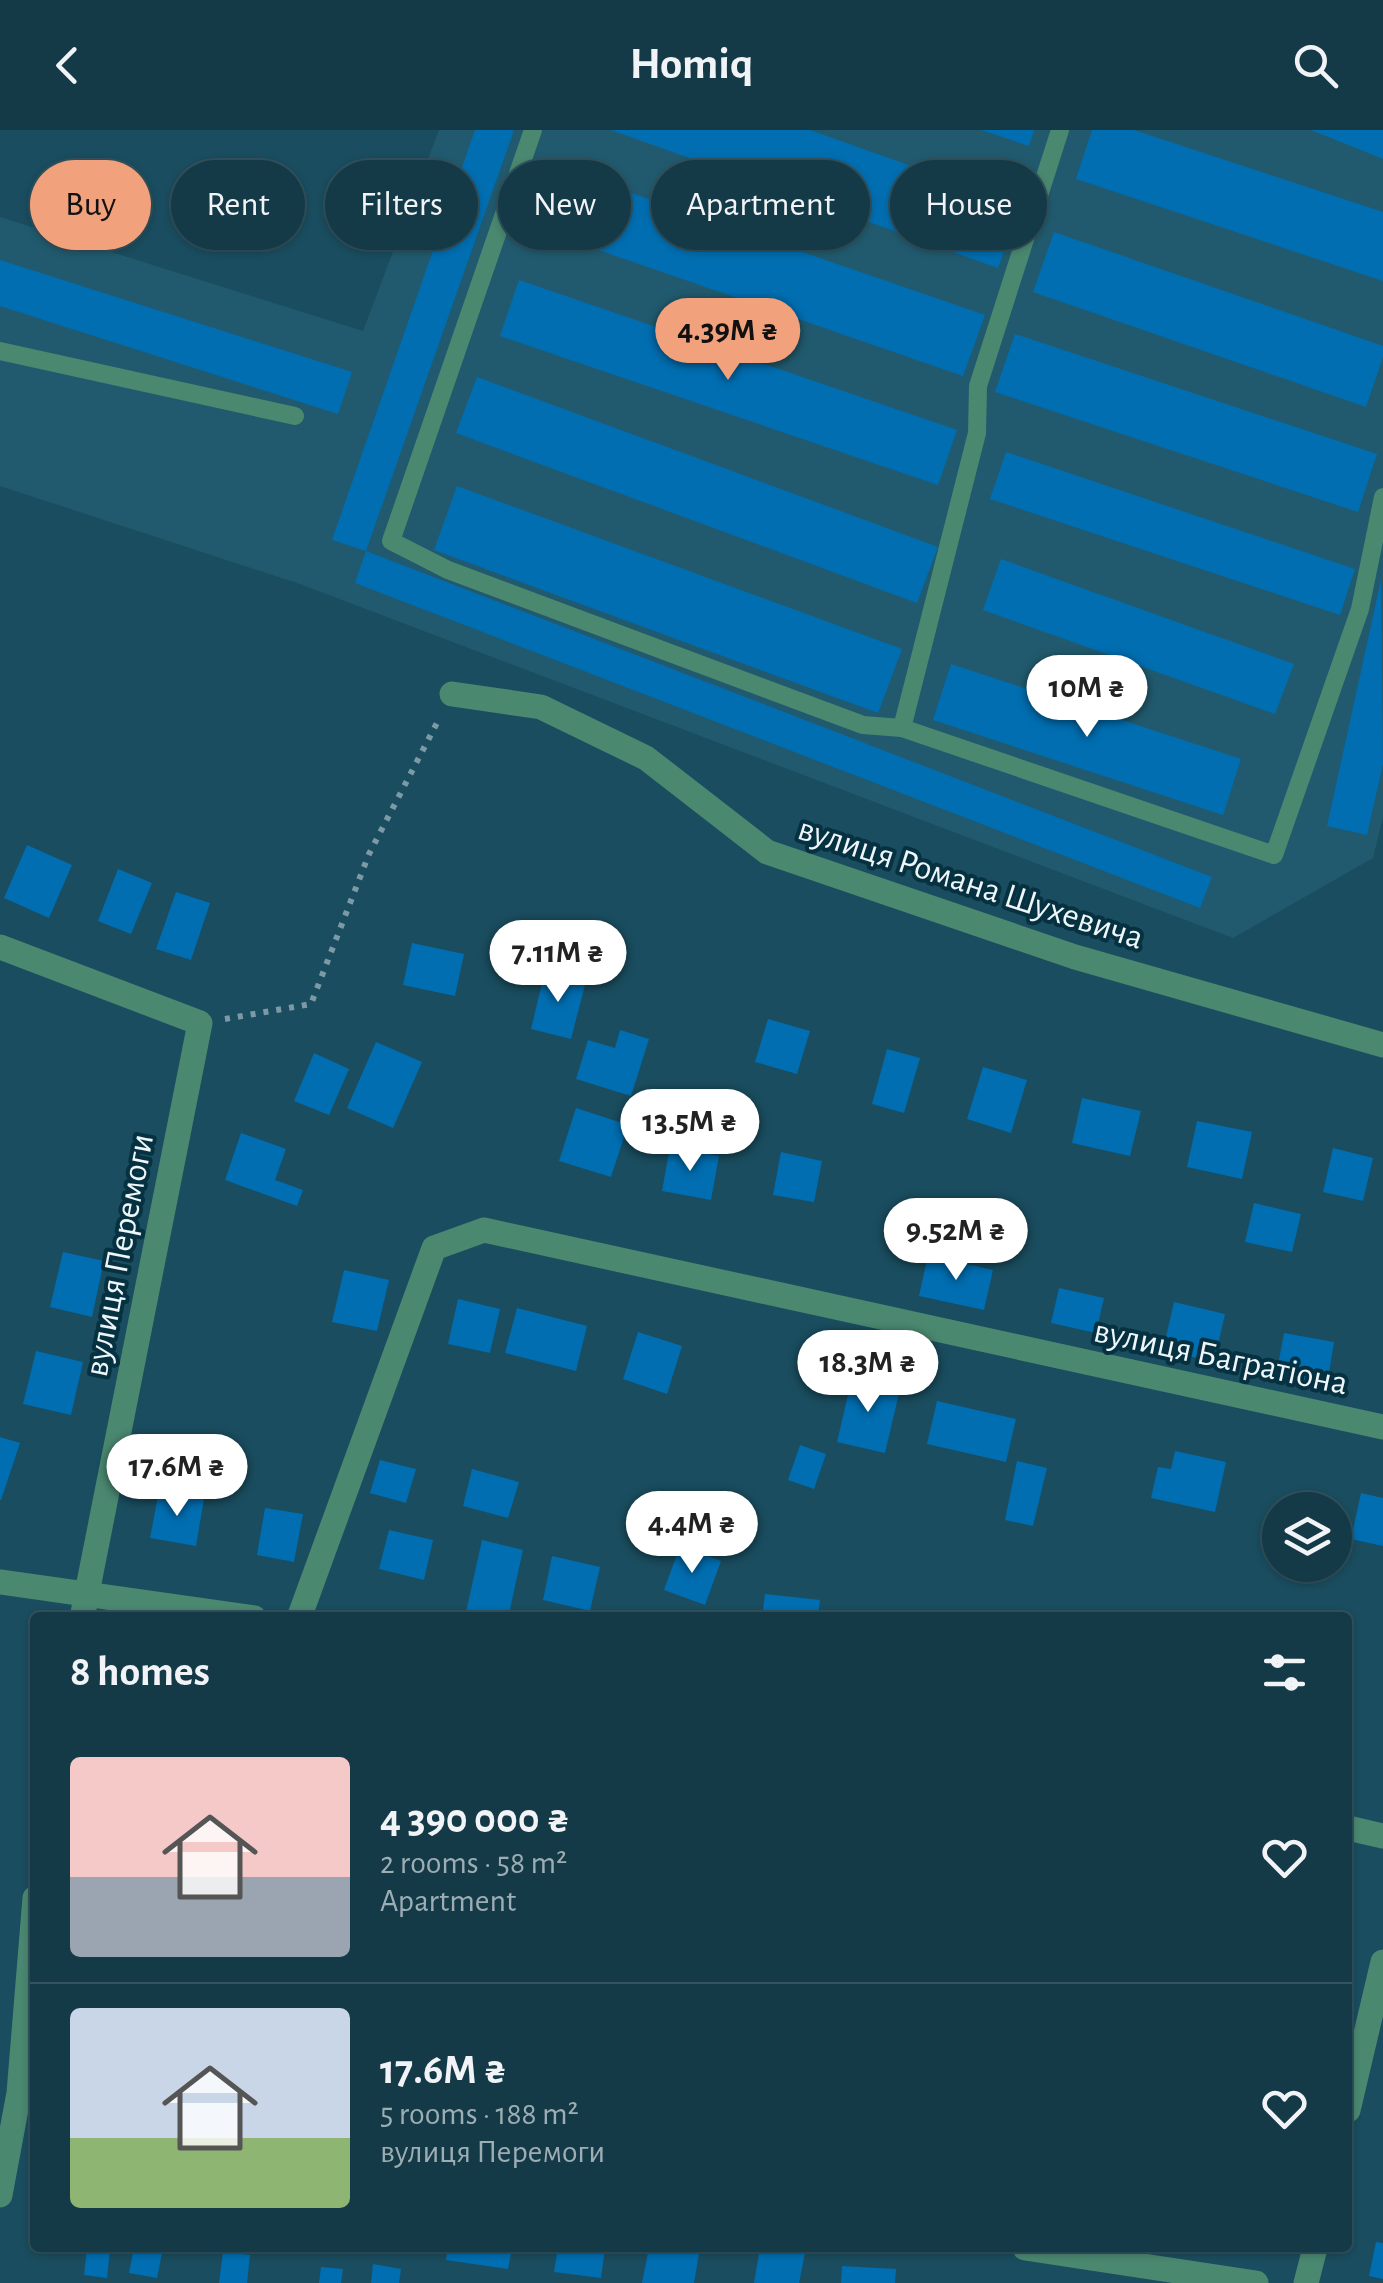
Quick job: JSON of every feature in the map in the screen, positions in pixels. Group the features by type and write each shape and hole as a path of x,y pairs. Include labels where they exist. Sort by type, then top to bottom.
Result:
{"street":[{"name":"вулиця Романа Шухевича","path":"452,694 541,707 646,758 767,852 1075,957 1383,1045"},
{"path":"0,946 200,1023"},
{"name":"вулиця Перемоги","path":"85,1606 200,1023"},
{"name":"вулиця Багратіона","path":"301,1612 434,1248 484,1230 1383,1428"},
{"path":"0,1582 85,1606 170,1612"},
{"path":"1352,1829 1383,1836"},
{"path":"1352,2093 1383,1962"},
{"path":"0,2195 27,2094 30,2020"},
{"path":"1051,2252 1256,2283"},
{"path":"1306,2283 1313,2252"}],"lane":[{"path":"533,130 391,541 448,570 864,725 902,728 1274,855 1360,608 1383,497"},
{"path":"902,728 977,433 978,386 1060,130"},
{"path":"0,351 295,416"}],"path":[{"path":"200,1023 311,1004 369,854 452,694"}],"shaded area":[{"path":"439,130 1383,130 1383,817 1373,858 1233,938 300,584 0,486 0,217 30,226 30,250 105,250 363,331 394,250 478,250 478,160 428,160"}],"building":[{"path":"475,130 514,130 503,160 498,160 498,176 478,232 478,160 465,160"},
{"path":"611,130 810,130 894,160 890,160 890,229 870,222 870,160 695,160"},
{"path":"981,130 1034,130 1029,146"},
{"path":"1092,130 1134,130 1383,212 1383,281 1076,179"},
{"path":"1311,130 1383,130 1383,159"},
{"path":"631,193 651,200 651,250 797,250 985,315 963,376 599,250 631,250"},
{"path":"1054,232 1383,346 1366,407 1033,292"},
{"path":"433,250 472,250 366,551 332,540"},
{"path":"948,250 1005,250 998,268"},
{"path":"0,260 352,372 338,414 0,306"},
{"path":"519,280 957,430 938,485 500,336"},
{"path":"1015,334 1377,454 1358,512 995,392"},
{"path":"477,377 938,547 917,603 456,433"},
{"path":"1006,452 1355,569 1340,615 990,499"},
{"path":"457,486 902,649 878,713 434,550"},
{"path":"366,551 1212,877 1200,908 355,583"},
{"path":"1001,559 1294,664 1275,714 983,610"},
{"path":"1381,580 1383,764 1367,835 1327,826"},
{"path":"951,664 1241,759 1223,815 933,720"},
{"path":"27,845 72,865 49,918 4,898"},
{"path":"118,869 152,883 131,934 98,921"},
{"path":"176,892 210,903 191,960 156,949"},
{"path":"412,943 464,954 455,996 403,985"},
{"path":"545,971 586,981 571,1039 531,1029"},
{"path":"768,1019 810,1031 797,1074 755,1062"},
{"path":"620,1030 649,1039 631,1096 576,1079 588,1040 615,1048"},
{"path":"376,1042 422,1062 393,1128 347,1108"},
{"path":"887,1049 920,1058 904,1113 872,1104"},
{"path":"314,1053 349,1069 329,1115 294,1101"},
{"path":"983,1067 1027,1080 1011,1133 967,1119"},
{"path":"1082,1098 1141,1111 1130,1156 1072,1143"},
{"path":"576,1108 628,1125 611,1177 559,1161"},
{"path":"1197,1121 1252,1132 1242,1179 1187,1167"},
{"path":"241,1133 286,1149 275,1180 303,1190 297,1206 225,1180"},
{"path":"670,1147 719,1156 711,1200 662,1191"},
{"path":"1333,1148 1373,1158 1363,1201 1323,1192"},
{"path":"781,1152 822,1161 814,1202 773,1195"},
{"path":"1254,1203 1301,1214 1292,1252 1245,1242"},
{"path":"63,1252 104,1261 92,1317 50,1307"},
{"path":"928,1255 993,1270 984,1310 919,1296"},
{"path":"344,1270 389,1280 377,1331 332,1322"},
{"path":"1059,1288 1104,1298 1096,1333 1051,1323"},
{"path":"458,1299 500,1309 490,1353 448,1344"},
{"path":"1174,1302 1225,1314 1214,1362 1163,1350"},
{"path":"517,1308 587,1326 576,1371 505,1353"},
{"path":"638,1332 682,1346 667,1394 623,1379"},
{"path":"1284,1333 1334,1342 1327,1385 1276,1376"},
{"path":"36,1351 83,1362 71,1415 23,1404"},
{"path":"852,1378 900,1389 885,1453 837,1442"},
{"path":"937,1401 1016,1419 1006,1462 927,1444"},
{"path":"0,1437 20,1443 1,1500 0,1500"},
{"path":"800,1445 826,1454 814,1489 788,1480"},
{"path":"1175,1451 1226,1462 1215,1512 1151,1498 1158,1467 1171,1469"},
{"path":"380,1460 416,1469 406,1503 370,1493"},
{"path":"1017,1461 1047,1468 1033,1526 1005,1520"},
{"path":"472,1469 519,1482 508,1518 463,1506"},
{"path":"159,1491 204,1499 196,1546 150,1538"},
{"path":"1361,1493 1383,1498 1383,1546 1352,1539"},
{"path":"265,1508 303,1514 294,1562 257,1555"},
{"path":"389,1530 433,1540 424,1580 379,1569"},
{"path":"482,1540 523,1550 509,1612 466,1612"},
{"path":"680,1546 721,1561 705,1605 664,1590"},
{"path":"552,1556 600,1567 590,1611 543,1600"},
{"path":"765,1594 820,1600 819,1612 763,1612"},
{"path":"1376,2242 1383,2243 1383,2279 1369,2276"},
{"path":"87,2252 110,2252 107,2278 84,2275"},
{"path":"133,2252 162,2252 157,2278 129,2273"},
{"path":"223,2252 250,2255 247,2283 219,2283"},
{"path":"447,2252 511,2252 508,2269 446,2260"},
{"path":"557,2252 604,2252 601,2278 554,2272"},
{"path":"648,2252 699,2252 694,2283 642,2283"},
{"path":"759,2252 805,2253 799,2283 754,2283"},
{"path":"373,2264 401,2269 399,2283 371,2283"},
{"path":"842,2266 896,2269 895,2283 841,2283"},
{"path":"321,2267 343,2269 341,2283 319,2283"}]}
